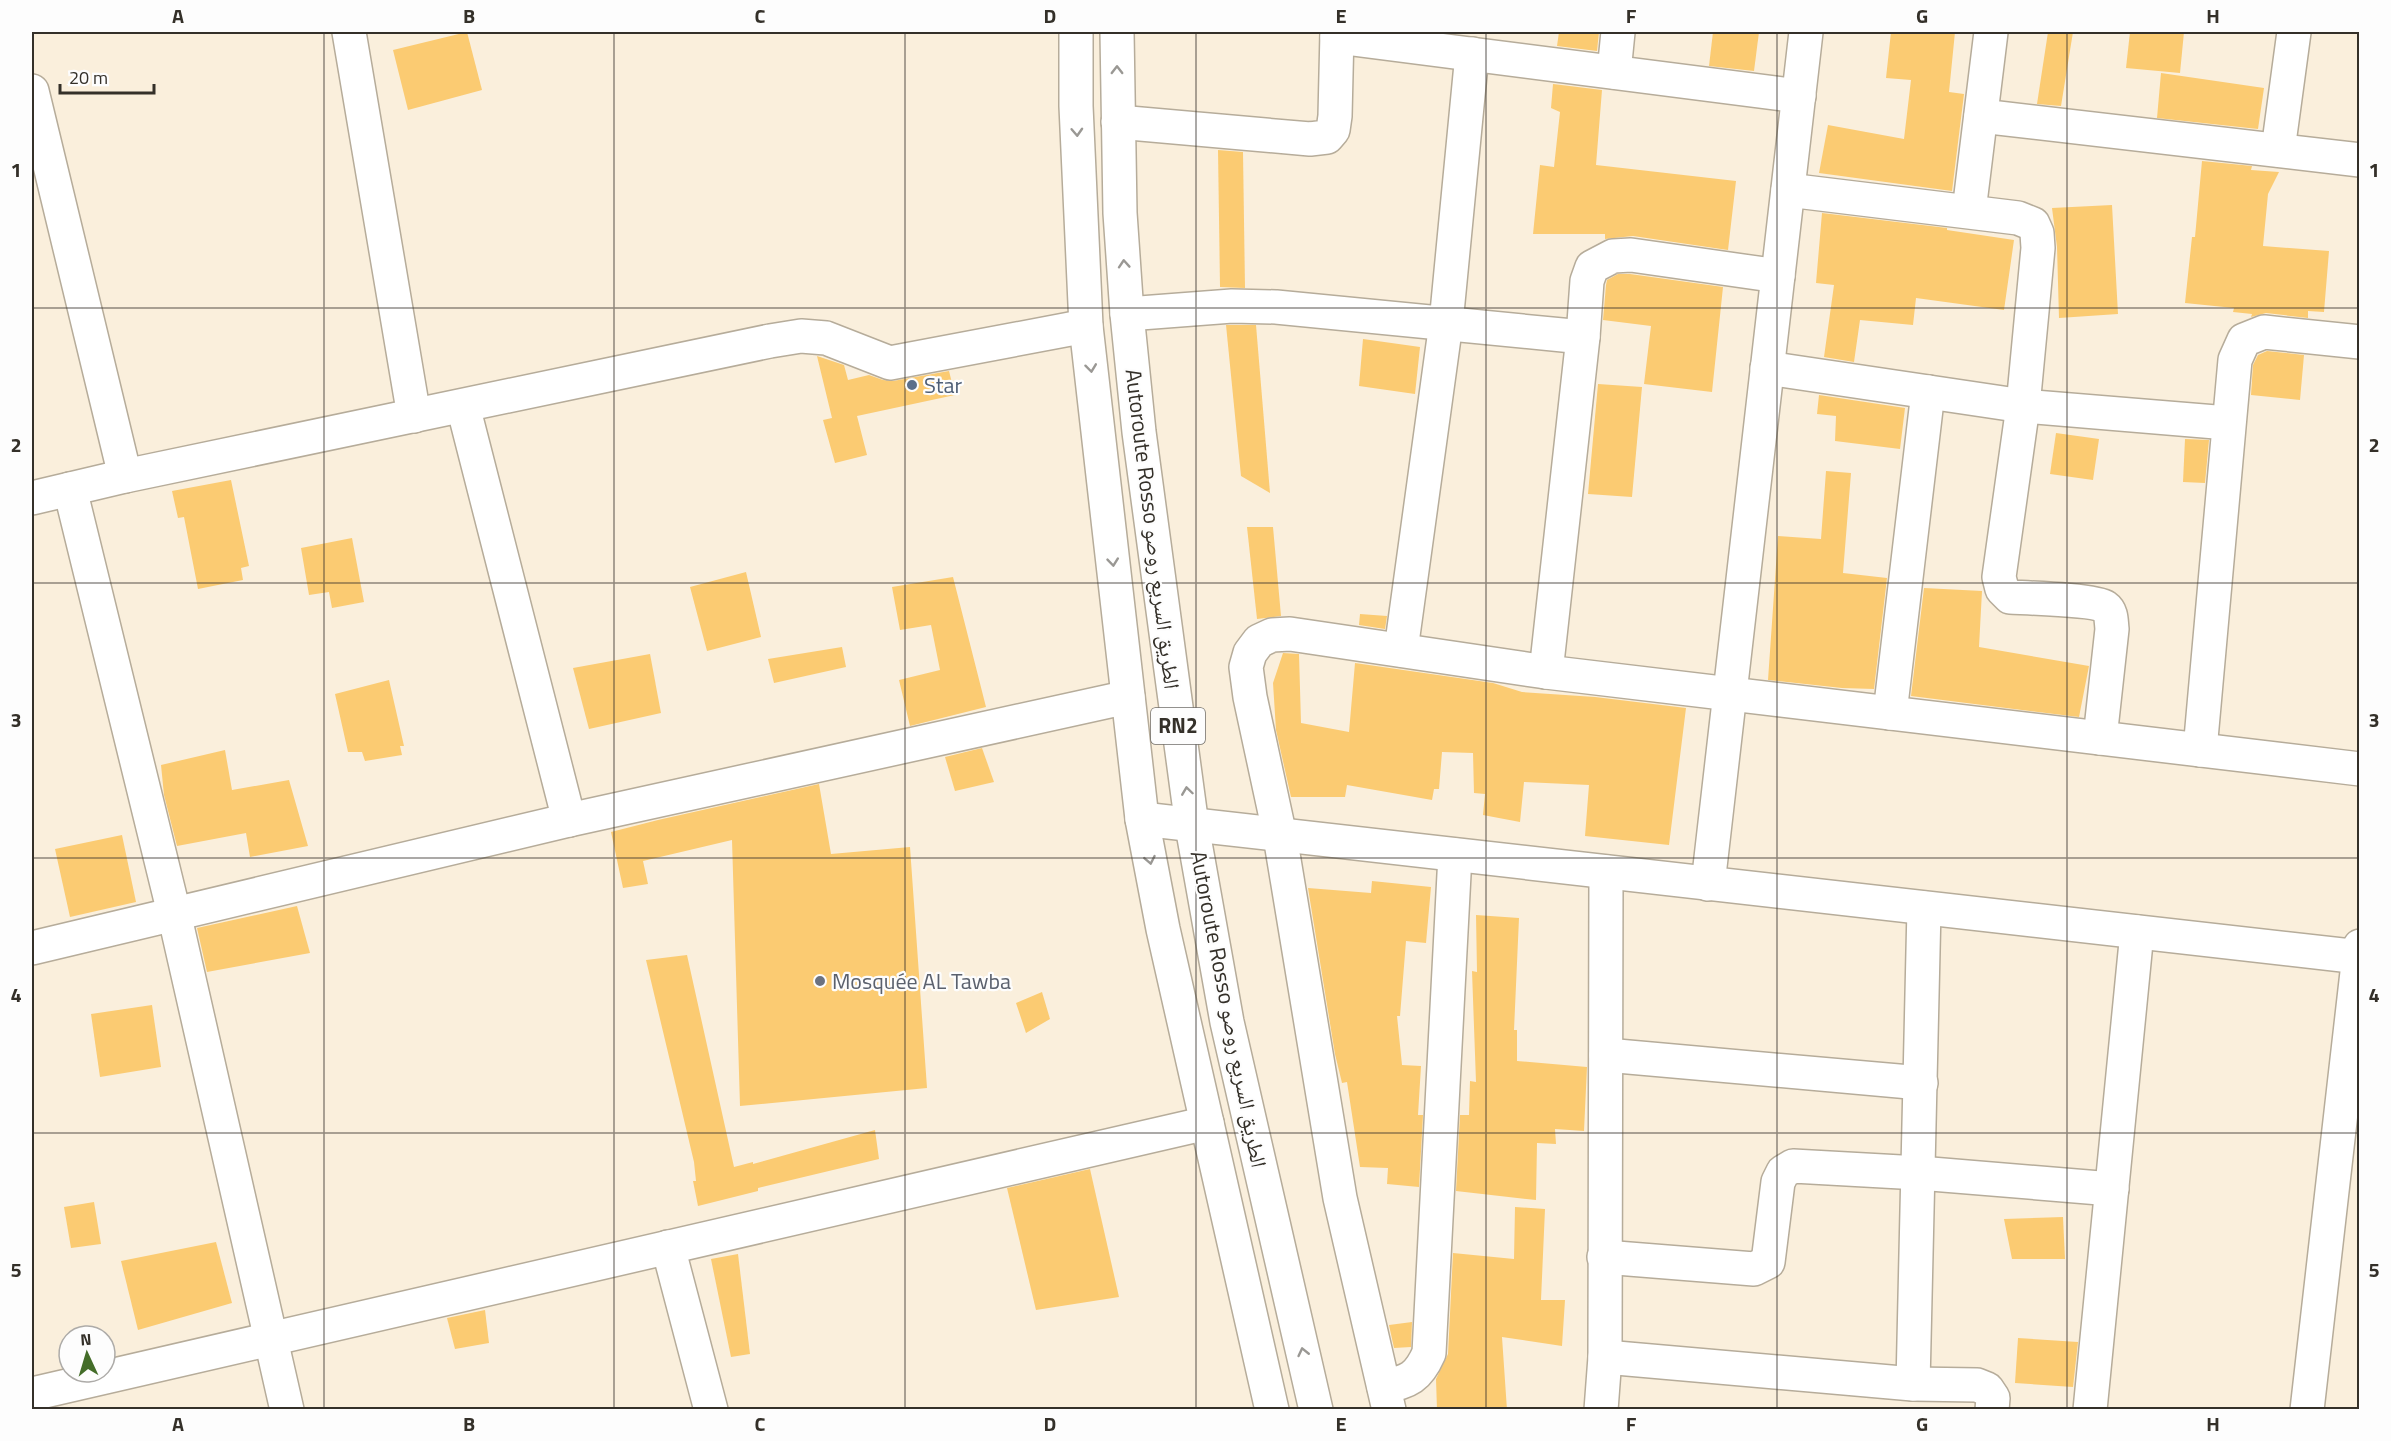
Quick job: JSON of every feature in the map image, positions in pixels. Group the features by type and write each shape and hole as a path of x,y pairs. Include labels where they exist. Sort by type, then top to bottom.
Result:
{"main road":[{"path":"349,32 414,416"},
{"name":"Autoroute Rosso الطريق السريع روصو","path":"1076,32 1076,106 1086,326 1142,819 1163,929 1272,1410"},
{"name":"Autoroute Rosso الطريق السريع روصو","path":"1117,32 1120,213 1127,314 1139,432 1192,826 1227,1022 1316,1410"},
{"path":"1614,72 1618,32"},
{"path":"1708,884 1806,32"},
{"path":"1969,212 1991,32"},
{"path":"2278,150 2294,32"},
{"path":"1118,122 1310,139 1326,137 1333,130 1335,116 1337,34 1472,54 1799,96"},
{"path":"1401,650 1446,323 1472,54"},
{"path":"32,91 125,476"},
{"path":"1981,116 2360,160"},
{"path":"1788,190 2018,218 2033,224 2037,233 2038,248 2023,406 1999,577 2002,589 2010,597 2104,606 2110,613 2112,629 2100,738"},
{"path":"1546,672 1583,337 1587,281 1592,267 1613,256 1631,255 1778,276"},
{"path":"1127,314 1232,306 1276,307 1583,337"},
{"path":"32,498 125,476 801,336 826,338 890,363 1086,326"},
{"path":"2200,750 2235,360 2244,340 2264,332 2360,342"},
{"path":"1767,368 2023,406 2229,423"},
{"path":"1890,713 1928,392"},
{"path":"463,406 569,820"},
{"path":"70,489 174,914 287,1410"},
{"path":"1455,855 1429,1353 1416,1375 1386,1398 1340,1198 1280,836 1246,668 1250,653 1259,641 1272,635 1290,634 1546,672 2360,769"},
{"path":"32,948 569,820 1128,697"},
{"path":"1142,819 2137,932 2359,954 2347,1170 2307,1410"},
{"path":"1601,1410 1605,1357 1606,872"},
{"path":"1913,1384 1924,908"},
{"path":"2090,1410 2137,932"},
{"path":"1606,1055 1921,1083"},
{"path":"32,1394 1207,1123"},
{"path":"1604,1257 1754,1269 1768,1262 1778,1182 1783,1172 1793,1166 1919,1173 2112,1189"},
{"path":"668,1247 711,1410"},
{"path":"1605,1357 1913,1384 1977,1385 1987,1389 1993,1398 1992,1410"}],"building":[{"path":"467,32 482,90 408,110 393,50"},
{"path":"1559,32 1599,32 1597,51 1557,46"},
{"path":"1713,32 1759,32 1754,71 1709,66"},
{"path":"1891,32 1955,32 1949,92 1964,94 1952,191 1819,173 1828,125 1904,139 1911,80 1886,78"},
{"path":"2048,32 2073,32 2061,106 2037,104"},
{"path":"2130,32 2184,32 2180,73 2126,68"},
{"path":"2161,73 2264,88 2258,129 2157,118"},
{"path":"1553,84 1602,90 1596,165 1736,181 1728,250 1633,236 1605,239 1605,234 1533,234 1540,165 1554,167 1560,112 1551,108"},
{"path":"1218,150 1243,152 1245,288 1220,287"},
{"path":"2202,161 2252,166 2251,170 2279,172 2268,194 2263,246 2329,251 2324,312 2308,311 2308,318 2266,313 2251,317 2252,314 2233,312 2234,308 2185,303 2192,237 2195,237"},
{"path":"2112,205 2118,314 2059,318 2057,247 2052,208"},
{"path":"1822,213 1947,228 1947,230 2014,240 2004,310 1916,298 1913,325 1860,320 1854,362 1824,357 1834,285 1816,283"},
{"path":"1618,274 1723,287 1712,392 1644,384 1651,326 1603,320 1607,280"},
{"path":"1226,325 1256,325 1270,493 1241,476"},
{"path":"1363,339 1420,347 1415,394 1359,386"},
{"path":"2267,351 2304,355 2300,400 2251,395 2253,365 2258,355"},
{"path":"817,356 844,365 848,380 869,375 893,381 949,371 955,395 857,416 867,455 835,463 823,420 832,418"},
{"path":"1598,384 1642,387 1632,497 1588,494"},
{"path":"1819,395 1905,408 1900,449 1835,441 1836,416 1817,414"},
{"path":"2056,433 2099,439 2093,480 2050,474"},
{"path":"2185,439 2209,440 2205,483 2183,482"},
{"path":"1826,471 1851,473 1843,573 1887,578 1874,689 1768,680 1778,536 1821,539"},
{"path":"231,480 249,566 241,568 243,580 198,589 184,517 178,518 172,491"},
{"path":"1247,527 1273,527 1281,616 1257,619"},
{"path":"352,538 364,602 332,608 329,592 309,595 301,548"},
{"path":"746,572 761,637 707,651 690,587"},
{"path":"953,577 986,707 910,726 899,680 940,670 931,625 900,630 892,587"},
{"path":"1924,588 1982,591 1979,647 2089,666 2079,717 1911,696"},
{"path":"1360,614 1387,616 1385,629 1359,625"},
{"path":"842,647 846,667 774,683 768,659"},
{"path":"1283,653 1299,654 1301,723 1349,732 1355,663 1493,683 1522,692 1595,697 1686,708 1669,845 1585,836 1589,785 1524,782 1520,822 1483,815 1485,794 1474,793 1473,753 1442,752 1439,789 1434,789 1432,800 1347,785 1345,797 1291,797 1276,730 1273,683"},
{"path":"650,654 661,713 589,729 573,668"},
{"path":"389,680 404,746 400,746 402,755 365,761 362,752 348,752 335,694"},
{"path":"982,748 994,782 955,791 945,757"},
{"path":"225,750 232,790 289,780 308,846 250,857 246,833 177,846 164,795 161,765"},
{"path":"819,784 831,854 910,847 927,1088 740,1106 732,840 643,861 648,884 623,888 611,832"},
{"path":"122,835 136,902 70,917 55,849"},
{"path":"1372,881 1431,887 1426,943 1406,941 1400,1016 1397,1016 1402,1065 1421,1066 1418,1115 1423,1115 1419,1187 1387,1184 1388,1168 1360,1167 1347,1082 1342,1083 1335,1054 1308,888 1371,893"},
{"path":"297,906 310,953 207,972 197,928"},
{"path":"1476,915 1519,918 1514,1030 1517,1030 1517,1061 1587,1067 1584,1131 1555,1129 1556,1144 1537,1143 1536,1200 1456,1191 1460,1115 1469,1115 1470,1081 1476,1082 1472,971 1477,972"},
{"path":"687,955 734,1167 753,1162 753,1164 875,1130 879,1159 758,1188 758,1191 698,1206 693,1181 696,1181 694,1162 646,960"},
{"path":"1042,992 1050,1019 1026,1033 1016,1003"},
{"path":"152,1005 161,1067 100,1077 91,1014"},
{"path":"1090,1169 1119,1297 1036,1310 1007,1188"},
{"path":"94,1202 101,1244 71,1248 64,1207"},
{"path":"1515,1207 1545,1209 1541,1300 1565,1300 1562,1346 1502,1337 1507,1410 1437,1410 1436,1379 1448,1354 1453,1253 1514,1259"},
{"path":"2063,1217 2065,1259 2012,1259 2004,1219"},
{"path":"216,1242 232,1303 138,1330 121,1261"},
{"path":"738,1254 750,1354 731,1357 711,1259"},
{"path":"485,1310 489,1343 455,1349 447,1318"},
{"path":"1412,1322 1411,1347 1394,1348 1389,1325"},
{"path":"2018,1338 2078,1342 2073,1387 2015,1383"}],"place":[{"name":"Star","path":"912,385"},
{"name":"Mosquée AL Tawba","path":"820,981"}]}
